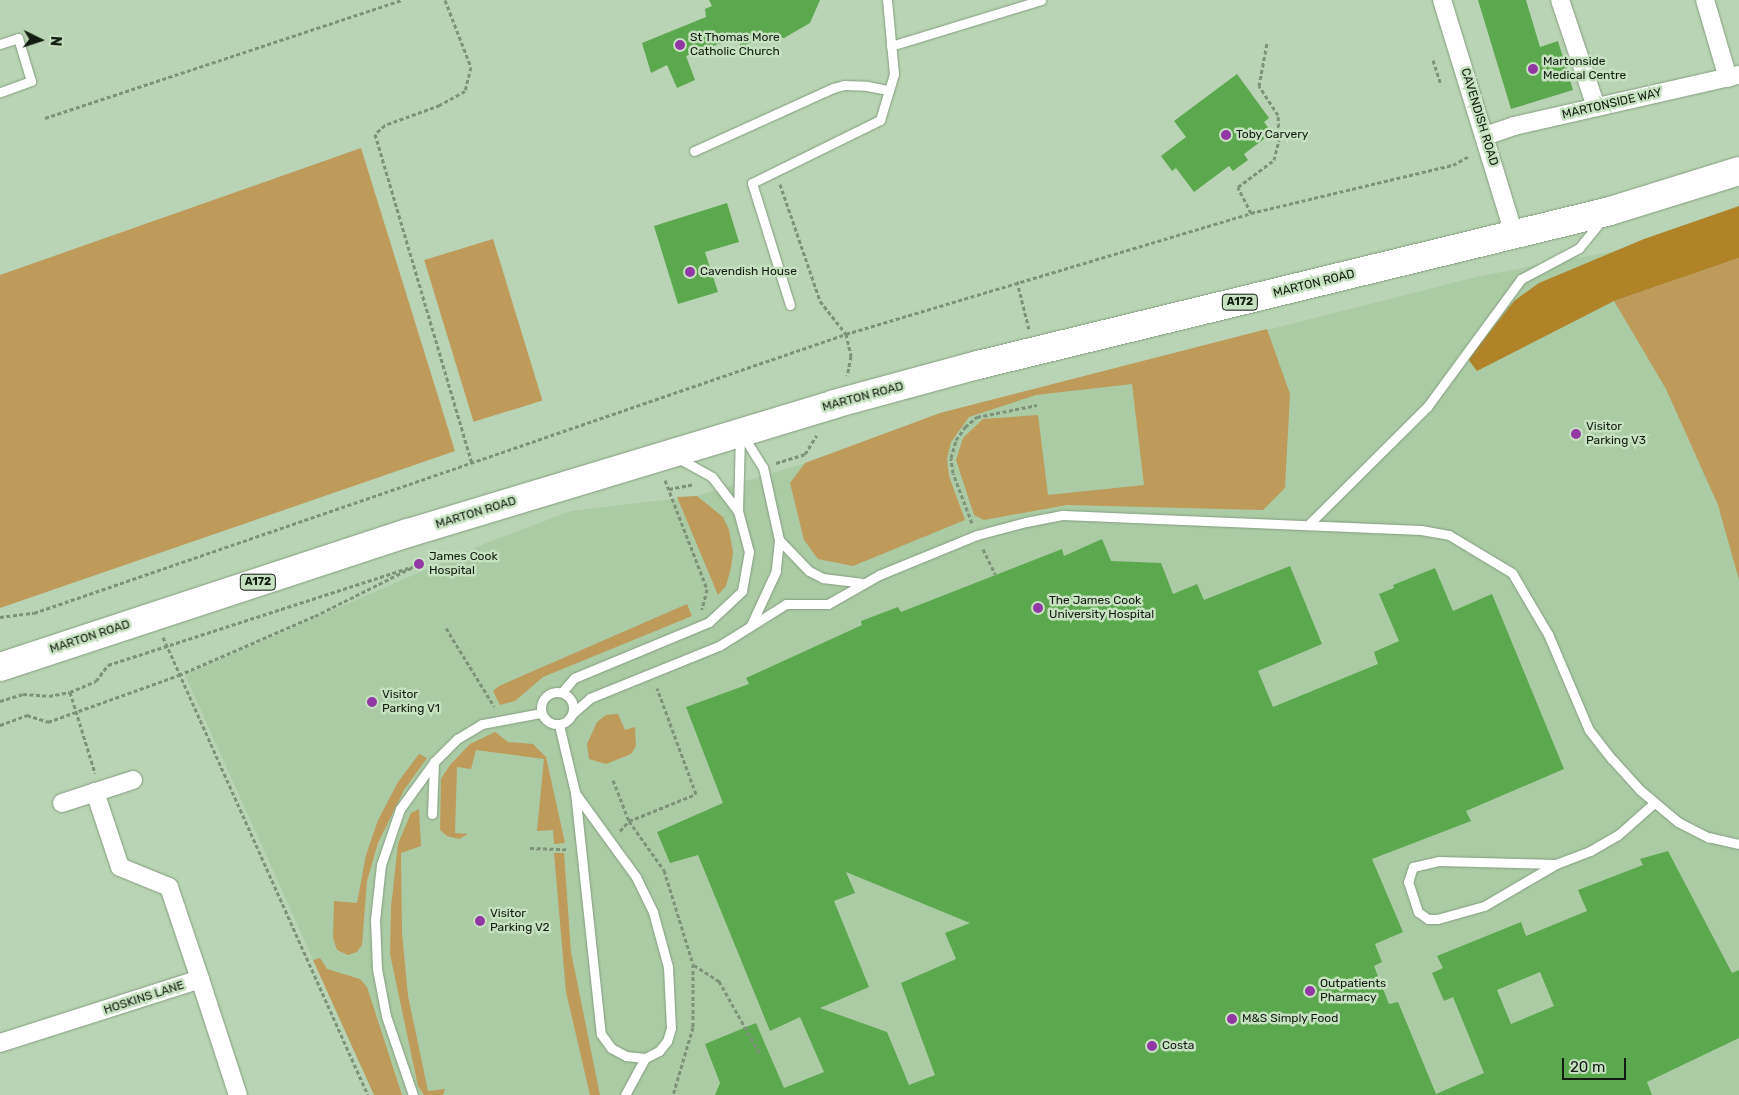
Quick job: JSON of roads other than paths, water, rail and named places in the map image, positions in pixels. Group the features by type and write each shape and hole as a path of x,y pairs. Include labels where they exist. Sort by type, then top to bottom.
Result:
{"main road":[{"name":"MARTON ROAD","path":"0,667 153,615 408,533 664,458 834,404 1035,352 1610,211 1739,170"}],"street":[{"name":"CAVENDISH ROAD","path":"1442,0 1514,234"},
{"path":"1560,0 1596,107"},
{"path":"1705,0 1734,76"},
{"name":"MARTONSIDE WAY","path":"1485,136 1596,107 1734,76"},
{"path":"62,803 132,780"},
{"path":"98,791 120,868 169,887 200,980"},
{"name":"HOSKINS LANE","path":"0,1043 200,980 238,1095"}],"lane":[{"path":"790,305 752,183 774,170 880,120 894,74 888,0"},
{"path":"891,46 1041,0"},
{"path":"0,44 18,38 31,81 0,92"},
{"path":"694,151 839,87 867,86 888,90"},
{"path":"1308,526 1427,407 1521,279 1579,248 1610,211"},
{"path":"741,432 763,467 778,540 776,571 751,626"},
{"path":"741,432 738,511 749,552 747,573 742,591 709,622 574,678 562,692 548,694 541,704 541,713 550,724 559,725 566,722 590,698 719,646 786,604 828,604 861,583 977,535 1062,515 1308,526 1393,527 1449,535 1512,573 1548,634 1589,730 1654,803 1678,822 1708,837 1739,844"},
{"path":"664,458 714,480 738,511"},
{"path":"778,540 809,571 823,578 861,583"},
{"path":"562,692 570,698 573,713"},
{"path":"413,1095 386,1016 377,969 375,920 381,865 400,809 434,762 457,739 482,724 500,719 541,713"},
{"path":"559,725 575,792 601,1034 611,1048 626,1056 645,1058 659,1051 671,1028 668,968 653,912 636,876 575,792"},
{"path":"432,814 434,762"},
{"path":"1556,864 1439,861 1413,867 1408,882 1418,912 1428,919 1436,919 1484,906 1556,864 1590,851 1618,835 1654,803"},
{"path":"625,1095 645,1058"}],"place":[{"name":"St Thomas More Catholic Church","path":"680,45"},
{"name":"Martonside Medical Centre","path":"1533,69"},
{"name":"Toby Carvery","path":"1226,135"},
{"name":"Cavendish House","path":"690,272"},
{"name":"Visitor Parking V3","path":"1576,434"},
{"name":"James Cook Hospital","path":"419,564"},
{"name":"The James Cook University Hospital","path":"1038,608"},
{"name":"Visitor Parking V1","path":"372,702"},
{"name":"Visitor Parking V2","path":"480,921"},
{"name":"Outpatients Pharmacy","path":"1310,991"},
{"name":"M&S Simply Food","path":"1232,1019"},
{"name":"Costa","path":"1152,1046"}]}
